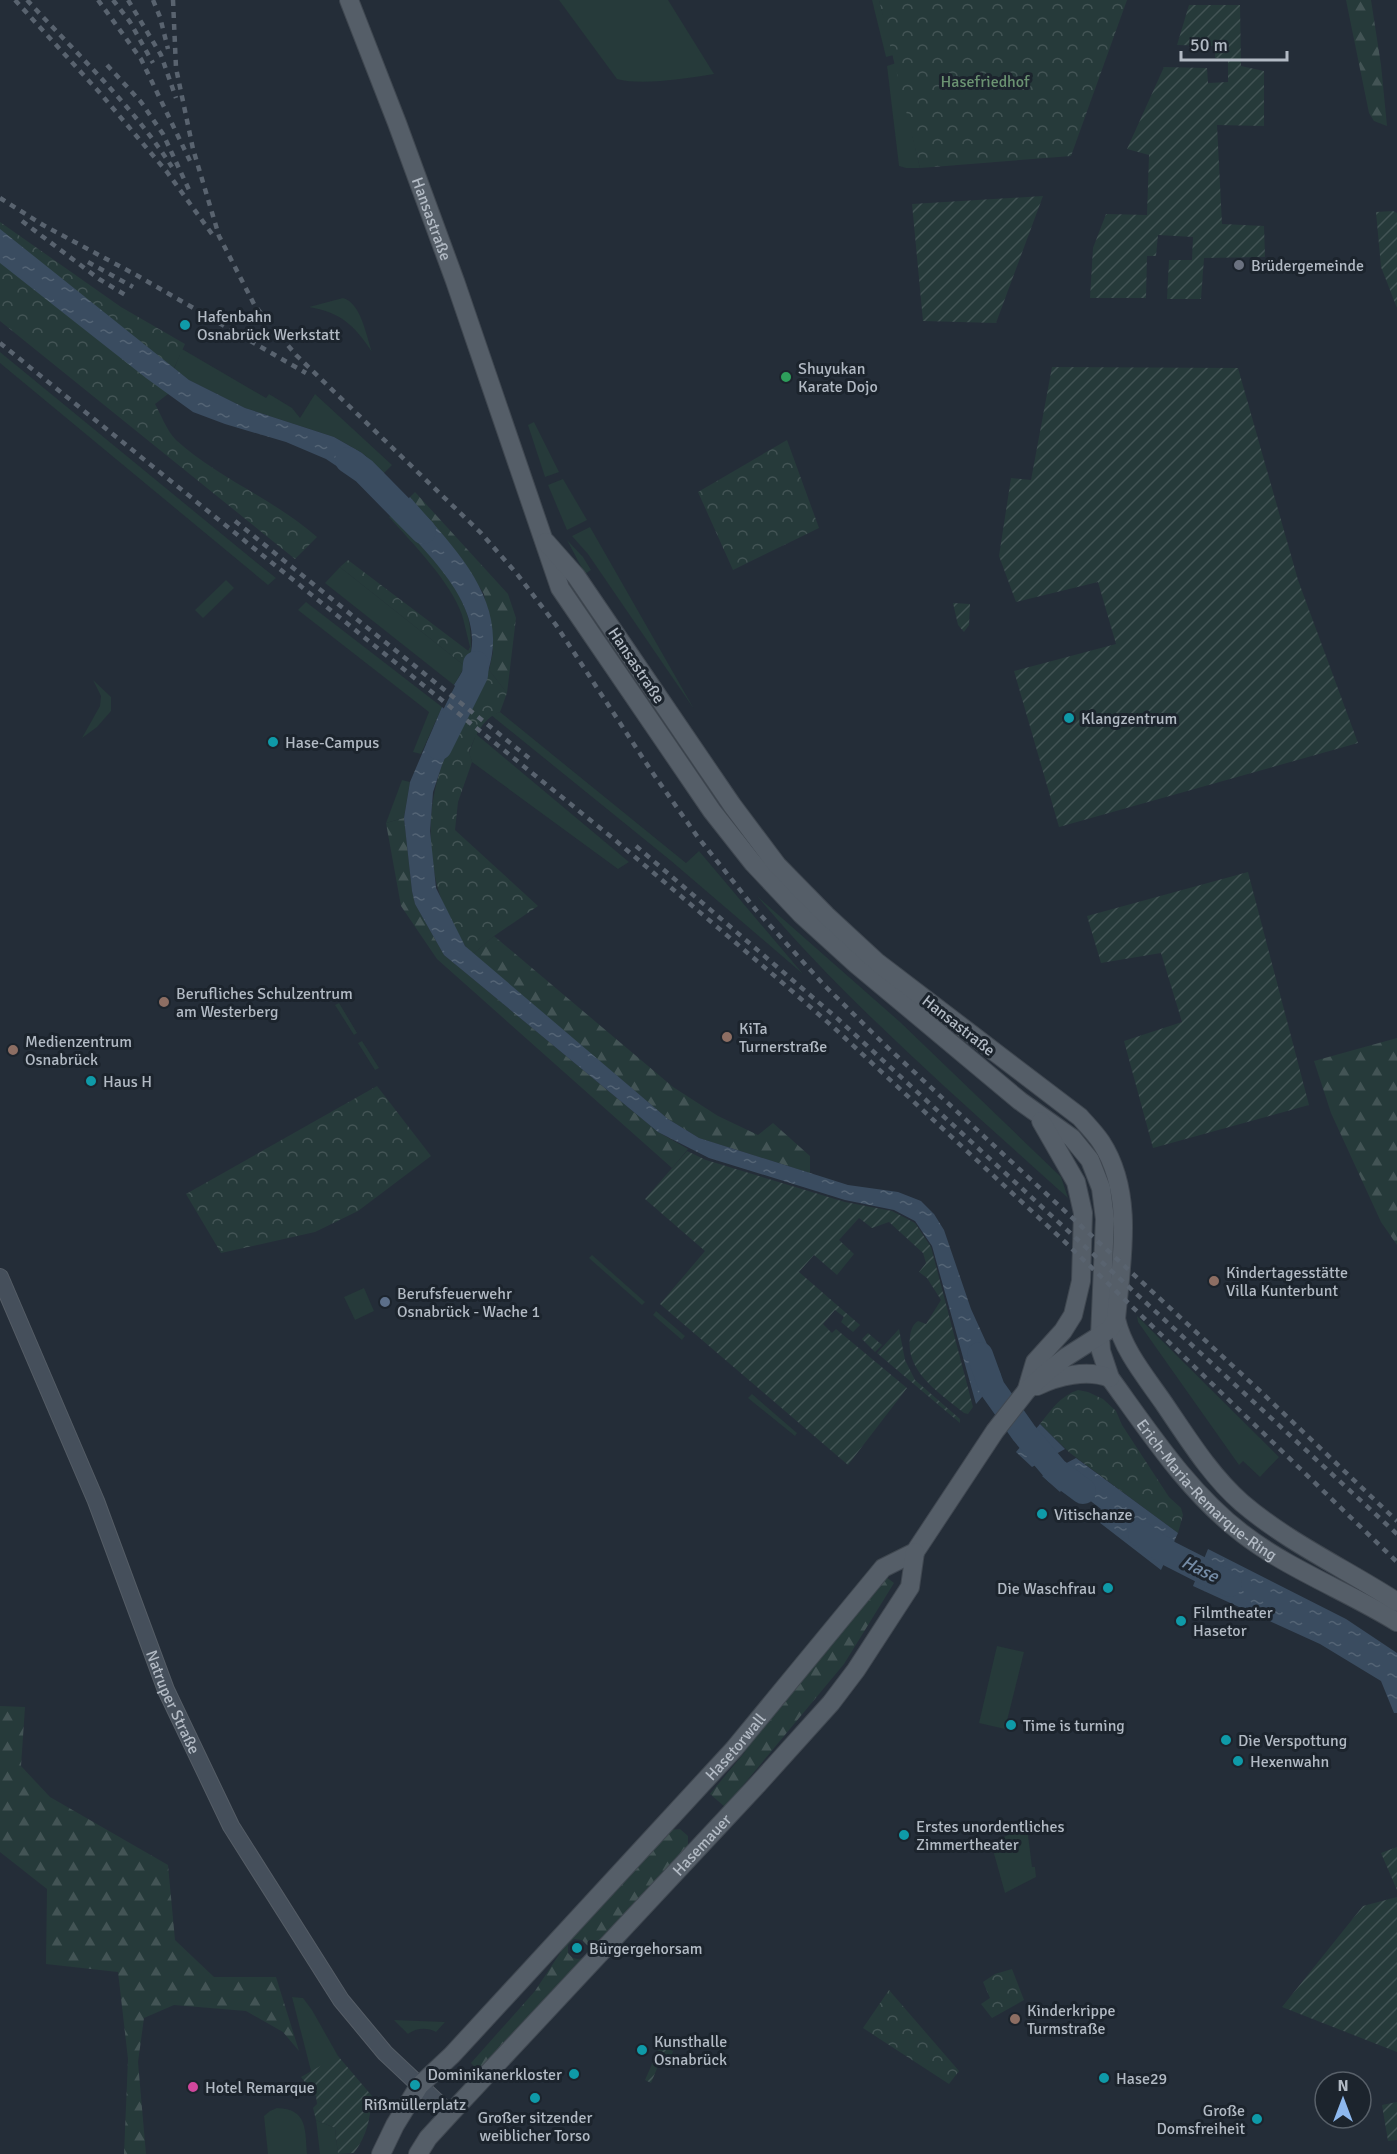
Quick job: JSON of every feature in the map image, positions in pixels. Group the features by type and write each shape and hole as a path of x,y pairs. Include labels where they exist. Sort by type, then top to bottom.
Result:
{"main road":[{"name":"Hansastraße","path":"349,0 434,223 560,588 712,811 753,863 801,914 856,964 1037,1115 1072,1138 1090,1160 1101,1188 1105,1219 1100,1336"},
{"name":"Hansastraße","path":"546,542 576,576 726,795 777,865 878,963 1080,1117 1101,1142 1113,1167 1121,1194 1123,1234 1116,1319"},
{"name":"Hansastraße","path":"1037,1115 1063,1156 1076,1182 1083,1213 1081,1281 1077,1302 1069,1324 1063,1331"},
{"name":"Natruper Straße","path":"0,1277 96,1501 166,1689 231,1826 335,1992 385,2053 419,2086"},
{"path":"1063,1331 1081,1329 1100,1336 1110,1329 1116,1319"},
{"name":"Erich-Maria-Remarque-Ring","path":"1116,1319 1120,1335 1134,1360 1205,1463 1242,1503 1304,1548 1397,1602"},
{"name":"Hasetorwall","path":"1025,1393 1035,1362 1063,1331"},
{"name":"Erich-Maria-Remarque-Ring","path":"1100,1336 1121,1348 1134,1360"},
{"name":"Erich-Maria-Remarque-Ring","path":"1100,1336 1101,1351 1110,1378 1183,1476 1227,1521 1274,1555 1365,1602 1397,1622"},
{"name":"Hasetorwall","path":"381,2154 395,2124 419,2086 452,2055 734,1749 883,1568 915,1552 996,1430 1025,1393 1048,1371 1100,1336"},
{"path":"1025,1393 1044,1382 1079,1374 1101,1375 1110,1378"},
{"name":"Hasemauer","path":"418,2154 428,2138 831,1703 856,1670 910,1587 915,1552"},
{"path":"419,2086 450,2114"}],"green space":[{"path":"559,0 668,0 714,74 652,82 617,79"},
{"path":"872,0 879,0 894,55 886,57"},
{"name":"Hasefriedhof","path":"879,0 1127,0 1071,156 920,168"},
{"path":"1346,0 1371,0 1387,126 1374,121 1369,113"},
{"path":"1189,5 1240,5 1241,66 1264,71 1264,126 1217,125 1222,224 1264,226 1265,257 1204,258 1201,299 1167,299 1169,260 1192,260 1193,237 1158,235 1156,256 1147,256 1146,298 1090,298 1093,248 1106,214 1147,215 1149,155 1127,149 1164,67 1207,68 1208,83 1228,82 1228,59 1215,58 1215,46 1177,45"},
{"path":"896,63 920,168 899,166 887,66"},
{"path":"1043,196 996,323 923,321 912,204"},
{"path":"1393,211 1397,213 1397,308 1381,267 1376,212"},
{"path":"0,222 121,307 185,344 174,368 168,394 155,404 164,423 176,440 193,454 283,511 317,537 295,559 0,321"},
{"path":"343,298 349,301 359,313 372,352 353,327 339,317 309,307"},
{"path":"182,349 266,398 269,394 292,408 300,418 315,394 392,465 384,473 362,453 334,437 245,408 189,380 174,369"},
{"path":"0,352 276,578 268,585 0,363"},
{"path":"1052,367 1238,368 1298,580 1358,743 1059,827 1014,671 1116,644 1098,582 1016,602 999,556 1011,478 1031,480"},
{"path":"534,422 559,472 545,477 528,425"},
{"path":"787,440 819,528 733,570 698,492"},
{"path":"563,479 587,520 567,530 548,485"},
{"path":"415,492 508,594 516,618 507,693 489,670 493,652 484,594 464,564 410,497"},
{"path":"392,515 434,560 453,585 469,621 471,653 468,651 470,647 457,602 430,563 389,517"},
{"path":"590,527 694,709 588,554 572,536"},
{"path":"567,540 583,557 591,570 585,574"},
{"path":"348,560 471,653 489,670 507,693 500,712 484,723 469,752 472,762 458,802 455,830 538,906 494,936 473,954 459,936 439,892 433,863 431,831 435,789 441,769 456,731 477,692 465,666 340,567"},
{"path":"340,567 465,666 454,685 325,583"},
{"path":"226,580 234,588 203,618 195,610"},
{"path":"306,602 442,707 421,754 413,752 429,712 298,610"},
{"path":"953,603 970,604 969,625 964,632 958,625"},
{"path":"93,680 111,697 111,711 97,727 82,738 100,706 101,696"},
{"path":"500,712 686,863 699,851 803,974 670,860 491,715"},
{"path":"476,734 629,862 618,869 472,762 469,753"},
{"path":"402,780 410,782 404,818 386,823"},
{"path":"404,818 415,904 444,955 658,1132 688,1149 672,1168 437,959 401,906 386,823"},
{"path":"1248,872 1309,1105 1153,1148 1124,1041 1182,1022 1161,953 1101,963 1087,916"},
{"path":"757,896 900,1022 1061,1177 1068,1198 868,1014 793,937"},
{"path":"494,936 673,1087 718,1116 758,1135 773,1123 810,1156 810,1173 699,1138 668,1119 473,954"},
{"path":"339,1003 357,1033 354,1035 335,1005"},
{"path":"1397,1038 1397,1245 1381,1222 1331,1113 1314,1061"},
{"path":"362,1041 379,1068 375,1070 358,1043"},
{"path":"377,1086 431,1156 358,1211 315,1232 221,1253 186,1194"},
{"path":"687,1151 706,1160 845,1202 892,1211 915,1223 931,1247 973,1407 968,1414 926,1381 913,1361 910,1349 912,1328 918,1321 926,1324 941,1300 927,1278 919,1272 926,1263 923,1253 889,1222 872,1228 859,1218 839,1240 854,1254 837,1275 814,1255 799,1272 860,1325 853,1332 841,1322 844,1317 835,1310 823,1324 832,1333 836,1329 907,1388 848,1465 660,1304 705,1251 645,1199"},
{"path":"592,1255 645,1302 642,1305 589,1258"},
{"path":"364,1288 374,1311 355,1320 344,1297"},
{"path":"656,1311 685,1336 682,1340 653,1315"},
{"path":"1137,1316 1279,1457 1260,1477 1243,1461 1239,1465 1138,1322"},
{"path":"899,1329 905,1360 915,1380 960,1419 960,1423 877,1353"},
{"path":"868,1333 882,1345 875,1352 862,1339"},
{"path":"1078,1390 1103,1399 1116,1411 1122,1425 1169,1497 1181,1508 1183,1515 1178,1533 1070,1453 1040,1424 1061,1400"},
{"path":"752,1394 797,1433 795,1436 748,1398"},
{"path":"886,1577 894,1583 844,1664 725,1807 710,1794 744,1753 788,1691 837,1638"},
{"path":"997,1646 1024,1652 1005,1729 979,1723"},
{"path":"0,1706 25,1707 21,1766 50,1797 168,1865 175,1940 214,1977 276,1977 299,2051 283,2032 246,2011 174,2005 144,2018 138,2062 146,2154 124,2154 128,2059 118,1972 46,1964 47,1889 0,1852"},
{"path":"680,1829 688,1836 688,1849 481,2074 471,2063 535,1991 562,1950 593,1913 668,1830","holes":["574,1939 582,1940 588,1946 586,1955 579,1959 574,1958 568,1953 568,1945"]},
{"path":"1019,1830 1028,1835 1032,1867 1035,1867 1036,1877 1005,1893 991,1843"},
{"path":"1397,1847 1397,1890 1381,1853"},
{"path":"1397,1897 1397,2052 1282,2007 1363,1906"},
{"path":"1012,1969 1024,2000 992,2018 981,2004 990,1998 983,1982 995,1974"},
{"path":"889,1990 959,2071 949,2084 863,2028"},
{"path":"292,1997 303,1998 338,2056 340,2063 327,2099 311,2071"},
{"path":"394,2020 445,2022 436,2032 422,2029 408,2034"},
{"path":"660,2046 673,2051 671,2057 663,2054 651,2083 645,2080"},
{"path":"338,2056 372,2096 368,2126 354,2153 338,2154 335,2128 316,2120 313,2108 317,2104 316,2096 301,2077"},
{"path":"1397,2102 1397,2140 1388,2141 1382,2105"},
{"path":"277,2108 287,2109 300,2117 305,2129 307,2154 268,2154 264,2116"},
{"path":"316,2120 335,2128 338,2154 320,2154"}],"water":[{"path":"0,229 189,380 245,408 334,437 362,453 384,473 366,490 350,475 326,459 286,442 193,412 146,378 0,263"},
{"path":"410,497 472,574 484,596 491,618 493,643 489,668 473,701 454,685 471,652 472,633 459,595 433,560 392,515"},
{"path":"442,707 460,722 433,792 430,831 436,888 465,946 668,1119 699,1138 848,1185 898,1192 921,1201 934,1214 944,1230 971,1309 1001,1375 976,1404 932,1246 915,1221 894,1210 845,1200 709,1158 658,1132 444,955 415,904 404,818 410,782"},
{"path":"1040,1424 1065,1449 1032,1467 1016,1452"},
{"path":"1076,1458 1178,1533 1161,1570 1095,1519 1101,1509 1067,1483 1060,1492 1042,1476"},
{"path":"1208,1549 1346,1619 1397,1653 1397,1713 1394,1713 1381,1681 1320,1644 1193,1586"}],"waterway":[{"path":"348,460 364,471 423,531"},
{"path":"439,747 475,675 476,664"},
{"name":"Hase","path":"980,1355 992,1388 1024,1433 1056,1471 1083,1491"},
{"name":"Hase","path":"1141,1534 1168,1553 1229,1584"}],"railway":[{"path":"15,0 100,93 167,172 212,234"},
{"path":"27,0 122,101 172,167"},
{"path":"98,0 141,59 190,161"},
{"path":"113,0 130,22 153,63"},
{"path":"128,0 161,55 176,98"},
{"path":"153,0 168,49"},
{"path":"173,0 176,68 193,149 219,236 255,306 296,355 480,532 517,574 556,625 652,772 697,836 756,910 824,985 886,1046 1260,1391 1397,1521"},
{"path":"107,65 141,102 163,134 191,194"},
{"path":"0,198 43,225 138,276 306,373"},
{"path":"22,221 99,279 127,296"},
{"path":"88,262 133,287"},
{"path":"0,343 615,840 777,978 1065,1242 1397,1562"},
{"path":"235,521 529,758"},
{"path":"636,846 838,1019 1397,1534"}],"place":[{"name":"Brüdergemeinde","path":"1239,265"},
{"name":"Hafenbahn Osnabrück Werkstatt","path":"185,325"},
{"name":"Shuyukan Karate Dojo","path":"786,377"},
{"name":"Klangzentrum","path":"1069,718"},
{"name":"Hase-Campus","path":"273,742"},
{"name":"Berufliches Schulzentrum am Westerberg","path":"164,1002"},
{"name":"KiTa Turnerstraße","path":"727,1037"},
{"name":"Medienzentrum Osnabrück","path":"13,1050"},
{"name":"Haus H","path":"91,1081"},
{"name":"Kindertagesstätte Villa Kunterbunt","path":"1214,1281"},
{"name":"Berufsfeuerwehr Osnabrück - Wache 1","path":"385,1302"},
{"name":"Vitischanze","path":"1042,1514"},
{"name":"Die Waschfrau","path":"1108,1588"},
{"name":"Filmtheater Hasetor","path":"1181,1621"},
{"name":"Time is turning","path":"1011,1725"},
{"name":"Die Verspottung","path":"1226,1740"},
{"name":"Hexenwahn","path":"1238,1761"},
{"name":"Erstes unordentliches Zimmertheater","path":"904,1835"},
{"name":"Bürgergehorsam","path":"577,1948"},
{"name":"Kinderkrippe Turmstraße","path":"1015,2019"},
{"name":"Kunsthalle Osnabrück","path":"642,2050"},
{"name":"Dominikanerkloster","path":"574,2074"},
{"name":"Hase29","path":"1104,2078"},
{"name":"Rißmüllerplatz","path":"415,2085"},
{"name":"Hotel Remarque","path":"193,2087"},
{"name":"Großer sitzender weiblicher Torso","path":"535,2098"},
{"name":"Große Domsfreiheit","path":"1257,2119"}]}
